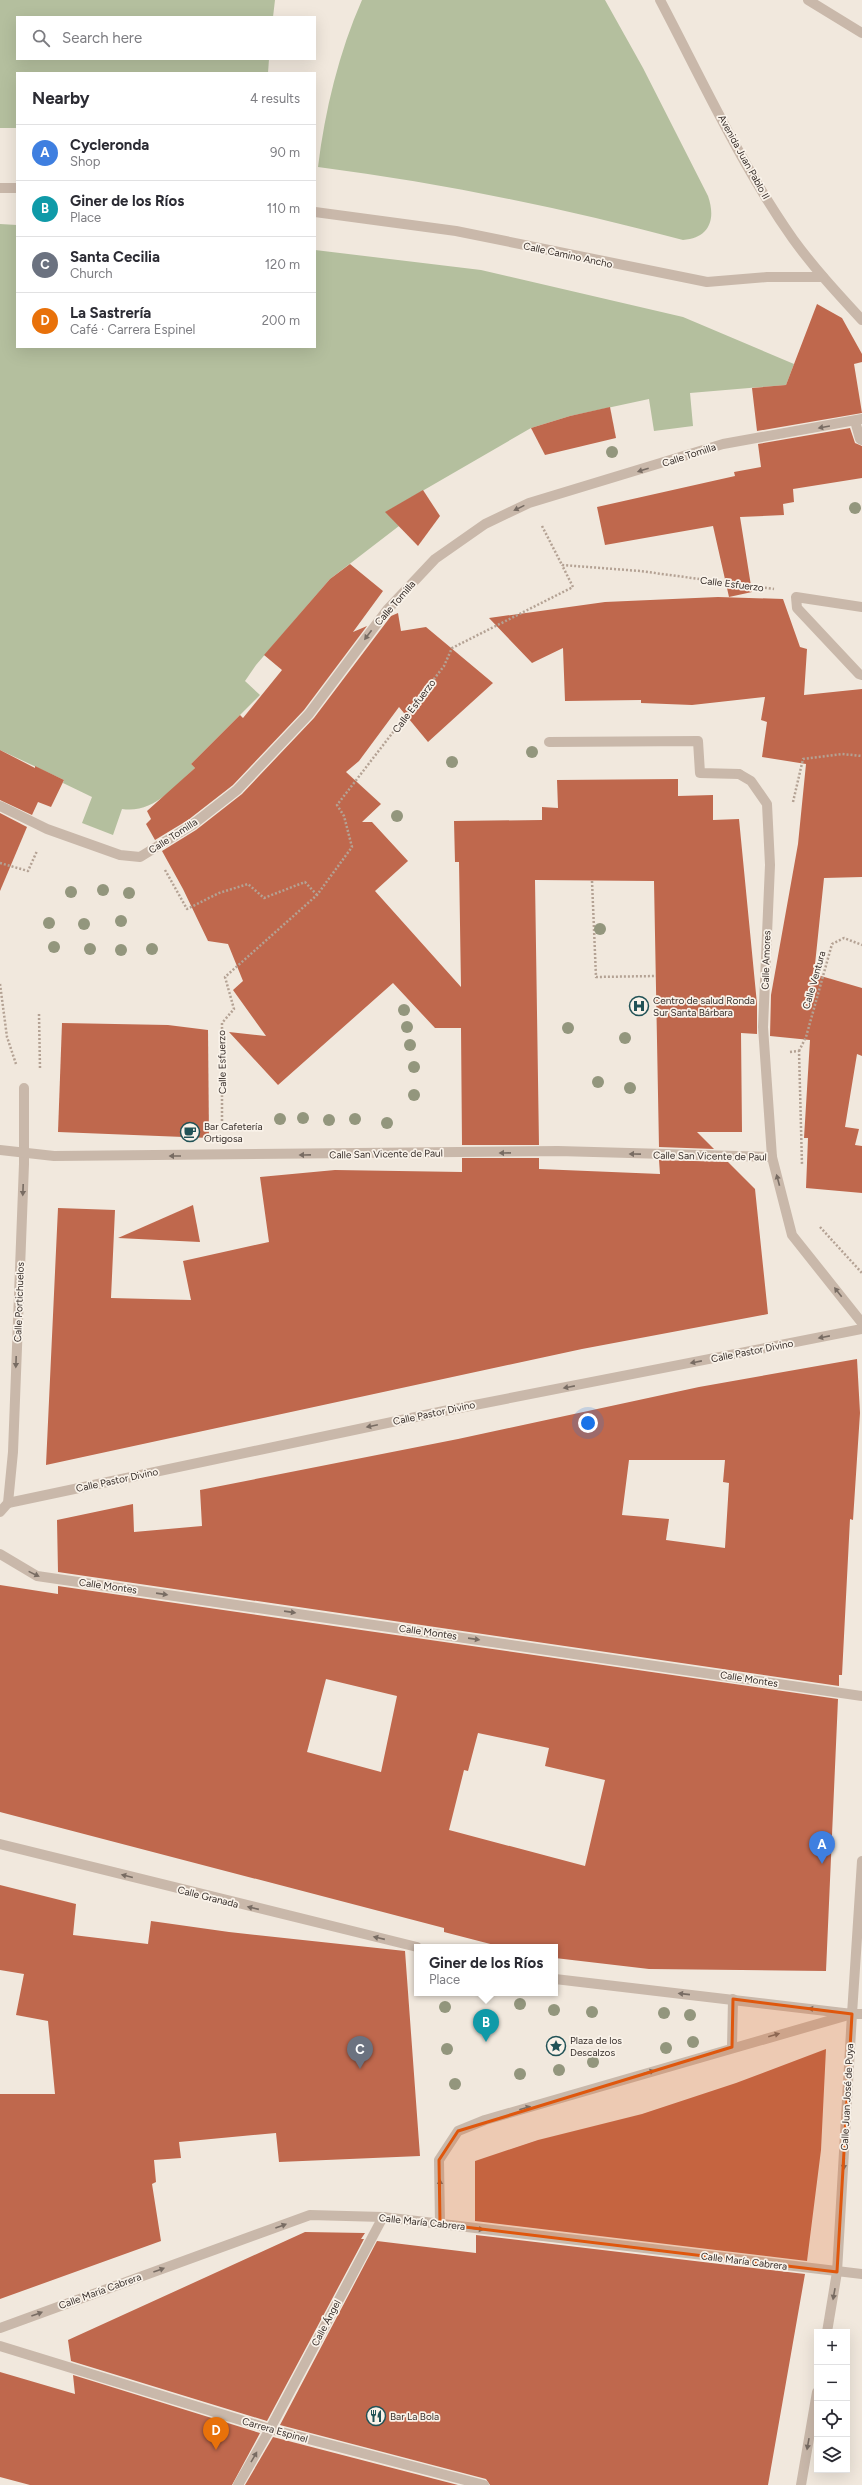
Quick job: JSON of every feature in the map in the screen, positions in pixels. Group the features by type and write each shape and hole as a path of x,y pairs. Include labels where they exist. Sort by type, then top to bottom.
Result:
{"street":[{"name":"Avenida Juan Pablo II","path":"660,0 755,179 793,239 823,277 862,320"},
{"path":"808,0 862,33"},
{"path":"0,188 16,188"},
{"name":"Calle Camino Ancho","path":"316,212 456,231 707,282 766,277 823,277"},
{"path":"859,420 860,439 862,440"},
{"name":"Calle Tomilla","path":"0,806 47,829 120,855 140,857 154,850 237,790 309,714 387,610 435,559 486,524 529,503 723,444 859,420"},
{"path":"862,607 796,598 797,608 859,674 862,674"},
{"name":"Calle Amores","path":"549,742 698,741 700,773 739,774 751,781 767,804 770,865 763,1027 772,1157"},
{"name":"Calle Portichuelos","path":"8,1503 13,1452 24,1151 24,1088"},
{"name":"Calle San Vicente de Paul","path":"0,1150 24,1151 54,1156 223,1156 558,1152 772,1157"},
{"path":"772,1157 792,1234 862,1323"},
{"name":"Calle Pastor Divino","path":"8,1503 444,1411 862,1329"},
{"path":"0,1512 8,1503"},
{"name":"Calle Montes","path":"0,1554 37,1576 862,1696"},
{"name":"Calle Granada","path":"0,1844 414,1946"},
{"name":"Calle Juan José de Puya","path":"828,2329 837,2272 857,2014 862,1861"},
{"path":"558,1979 857,2014"},
{"path":"732,2047 733,1999"},
{"path":"440,2224 439,2160 458,2131 486,2120 732,2047 857,2014"},
{"name":"Calle María Cabrera","path":"0,2328 310,2215 383,2217 862,2274"},
{"name":"Calle Ángel","path":"238,2485 270,2429 383,2217"},
{"name":"Carrera Espinel","path":"0,2346 270,2429 484,2485"},
{"path":"801,2485 815,2401"}],"path":[{"name":"Calle Esfuerzo","path":"223,1156 222,1023 234,1009 226,977 317,895 352,847 344,816 337,805 444,666 452,648 572,587 529,503"},
{"name":"Calle Esfuerzo","path":"562,565 640,571 774,589 796,598"},
{"path":"791,808 803,759 842,754 862,756"},
{"path":"0,863 28,871 47,829"},
{"path":"154,850 186,910 219,893 248,884 264,898 305,882 317,895"},
{"path":"592,881 596,977 656,976"},
{"name":"Calle Ventura","path":"799,1051 806,1037 832,944 844,938 862,945"},
{"path":"0,984 7,1037"},
{"path":"24,1088 40,1074 40,1014"},
{"path":"766,1054 799,1051 802,1166"},
{"path":"817,1224 862,1273"}],"highlighted area":[{"path":"733,1999 852,2014 837,2272 440,2224 439,2160 458,2131 732,2047"}],"green space":[{"path":"0,0 275,0 273,16 16,16 16,60 269,60 268,72 16,72 16,128 0,128"},
{"path":"362,0 605,0 643,68 708,196 711,212 709,226 699,236 683,240 593,217 502,198 364,173 318,167 334,82 346,40"},
{"path":"0,224 16,225 16,348 316,348 316,250 481,270 683,317 794,364 786,385 690,393 693,426 654,431 649,399 570,416 531,428 386,512 399,526 330,579 256,665 245,681 260,695 191,764 195,768 171,791 162,798 144,807 122,809 113,835 82,823 92,797 63,783 64,780 0,750"}],"building":[{"path":"817,304 842,318 862,354 862,362 854,364 862,413 757,431 752,388 786,385"},
{"path":"610,407 616,438 545,455 531,428 570,416"},
{"path":"850,428 855,443 862,446 862,478 793,489 794,502 783,504 784,515 740,517 752,592 729,597 713,526 605,545 597,507 735,476 734,472 761,467 758,444"},
{"path":"423,490 440,516 418,546 385,512"},
{"path":"350,564 383,591 353,632 367,626 304,710 233,785 188,820 155,840 146,824 151,819 147,811 195,768 191,764 240,715 243,718 282,670 264,655 330,579"},
{"path":"718,597 783,599 800,647 807,649 804,695 862,689 862,877 824,878 814,974 862,988 862,1056 857,1054 845,1127 859,1129 855,1145 862,1146 862,1193 806,1188 808,1138 804,1138 810,1040 770,1036 771,995 798,844 806,764 762,757 767,722 761,720 765,697 692,705 641,703 641,700 565,701 563,648 532,663 489,618 605,602"},
{"path":"398,613 401,631 426,627 493,683 428,742 399,707 359,761 346,772 381,804 362,822 372,822 408,861 375,891 461,987 459,862 455,862 454,821 542,820 542,807 558,808 557,780 678,779 678,796 713,795 713,820 739,819 757,1004 757,1034 741,1033 742,1132 697,1132 714,1149 659,1147 654,881 535,880 539,1145 462,1145 461,1028 435,1028 393,983 278,1085 229,1032 266,1036 233,990 243,981 228,944 208,941 183,889 162,851 196,830 242,794 314,718 391,616"},
{"path":"0,750 35,768 35,766 64,780 51,807 38,802 32,815 0,800"},
{"path":"0,813 27,827 0,891"},
{"path":"62,1023 168,1025 208,1030 209,1138 58,1132"},
{"path":"462,1158 539,1158 539,1169 660,1174 659,1160 728,1162 755,1189 768,1314 582,1349 46,1465 58,1208 115,1210 111,1298 191,1300 183,1261 269,1242 260,1177 335,1170 462,1172"},
{"path":"193,1205 200,1242 118,1238"},
{"path":"857,1359 860,1413 853,1520 850,1519 842,1675 839,1675 839,1686 58,1572 57,1520 133,1504 134,1532 202,1526 200,1490 458,1439 699,1387","holes":["629,1460 725,1460 723,1482 729,1483 725,1548 666,1540 669,1519 622,1515"]},
{"path":"0,1585 58,1594 58,1586 838,1699 826,1971 649,1969 558,1958 558,1944 490,1944 444,1932 444,1928 0,1812","holes":["326,1679 397,1696 381,1772 307,1752","478,1733 549,1748 545,1766 605,1780 585,1866 449,1830 464,1770 468,1771"]},
{"path":"0,1885 76,1904 73,1935 148,1944 151,1921 229,1932 405,1951 420,2156 279,2162 276,2133 179,2142 181,2158 154,2160 156,2182 152,2184 161,2241 0,2299 0,2094 55,2094 48,2021 16,2015 24,1974 0,1970"},
{"path":"826,2049 821,2150 807,2261 475,2221 475,2161 538,2140 642,2114 736,2083"},
{"path":"305,2232 365,2233 361,2239 364,2239 267,2421 71,2361 68,2340"},
{"path":"476,2235 805,2274 768,2485 490,2485 486,2479 280,2425 377,2241 476,2253"},
{"path":"0,2372 75,2394 73,2375 260,2433 232,2485 30,2485 0,2477"},
{"path":"273,2437 458,2485 245,2485"}],"place":[{"name":"Centro de salud Ronda Sur Santa Bárbara","path":"639,1006"},
{"name":"Bar Cafetería Ortigosa","path":"190,1132"},
{"name":"Cycleronda","path":"822,1864"},
{"name":"Giner de los Ríos","path":"486,2042"},
{"name":"Plaza de los Descalzos","path":"556,2046"},
{"name":"Santa Cecilia","path":"360,2069"},
{"name":"Bar La Bola","path":"376,2416"},
{"name":"La Sastrería","path":"216,2450"}]}
